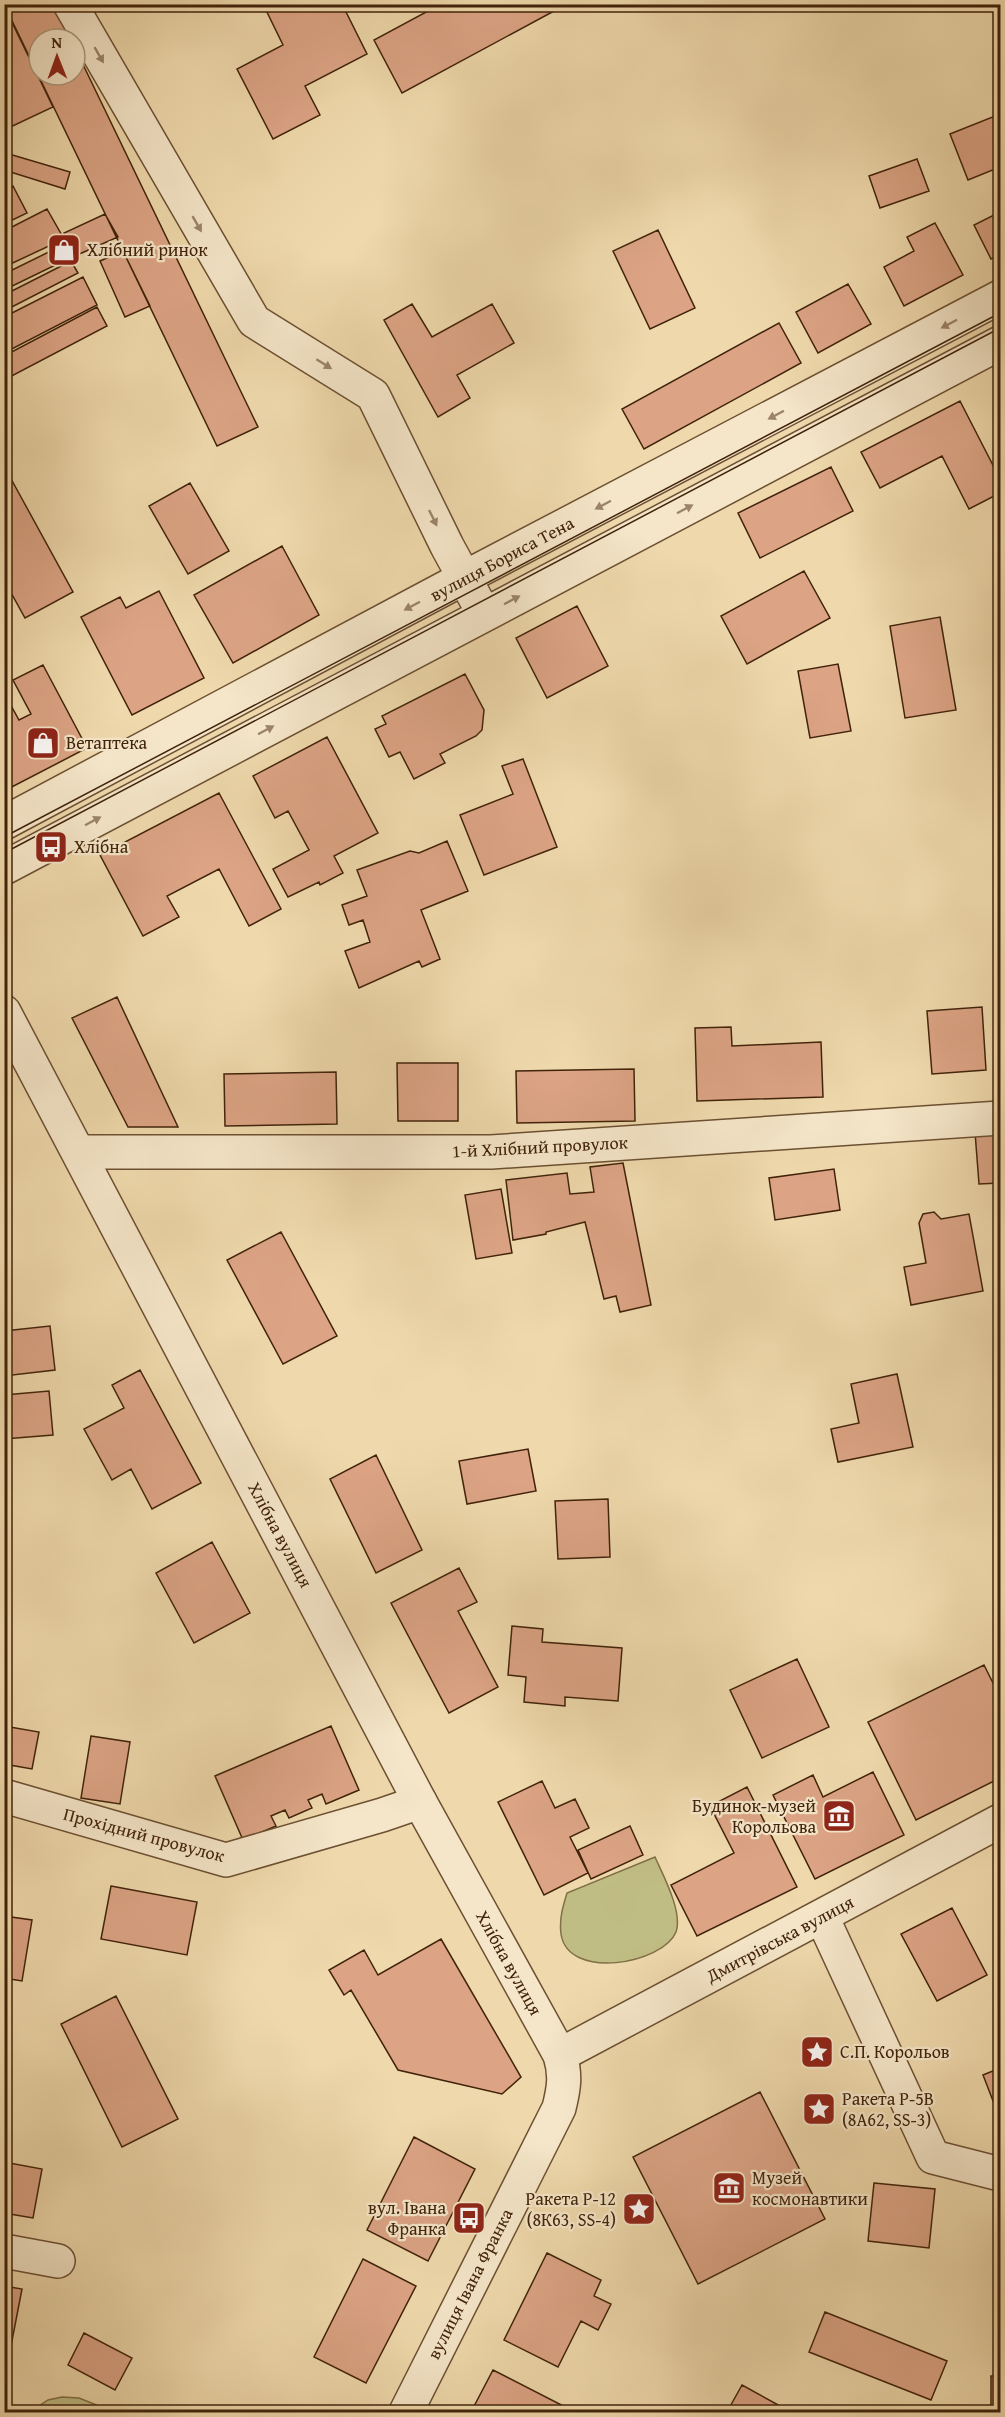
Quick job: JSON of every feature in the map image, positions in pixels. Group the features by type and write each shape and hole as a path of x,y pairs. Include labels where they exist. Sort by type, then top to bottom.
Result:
{"street":[{"path":"70,4 254,321 373,395 484,614"},
{"name":"вулиця Бориса Тена","path":"4,823 464,578 1000,297"},
{"path":"4,868 1000,343"},
{"name":"Хлібна вулиця","path":"4,1012 420,1802 560,2055"},
{"name":"1-й Хлібний провулок","path":"79,1152 491,1152 1000,1118"},
{"name":"Прохідний провулок","path":"4,1796 226,1860 420,1802"},
{"name":"Дмитрівська вулиця","path":"560,2055 1000,1821"},
{"path":"822,1917 933,2157 1000,2174"},
{"name":"вулиця Івана Франка","path":"406,2412 559,2108 565,2086 565,2070 560,2055"},
{"path":"4,2251 58,2261"}],"shaded area":[{"path":"655,1857 677,1914 676,1932 668,1943 636,1959 616,1963 580,1958 567,1949 561,1928 567,1893"},
{"path":"62,2397 79,2398 114,2412 30,2412 48,2400"}],"building":[{"path":"4,4 54,4 65,27 27,27 27,52"},
{"path":"263,4 342,4 367,54 305,86 320,115 273,139 237,69 283,45"},
{"path":"441,4 567,4 402,93 374,40"},
{"path":"4,6 27,53 27,87 43,87 53,107 4,130"},
{"path":"87,73 258,427 217,446 44,87 87,87"},
{"path":"1000,114 1000,167 968,180 950,134"},
{"path":"9,154 70,172 65,189 4,170"},
{"path":"917,159 929,191 880,208 869,176"},
{"path":"13,186 27,213 4,224 4,190"},
{"path":"47,209 64,239 4,267 4,231"},
{"path":"1000,212 1000,255 991,259 974,225"},
{"path":"105,214 118,237 75,256 64,233"},
{"path":"935,223 963,275 904,306 884,267 914,251 907,237"},
{"path":"658,230 695,308 650,329 613,251"},
{"path":"63,245 70,258 4,290 4,274"},
{"path":"123,251 150,306 125,317 100,261"},
{"path":"71,261 78,273 4,311 4,295"},
{"path":"83,277 97,305 4,353 4,317"},
{"path":"848,284 871,324 818,353 796,312"},
{"path":"412,304 432,337 492,304 514,343 457,375 470,398 438,417 384,320"},
{"path":"97,307 107,326 4,380 4,356"},
{"path":"779,323 801,363 644,449 622,409"},
{"path":"960,401 1000,479 1000,493 969,509 942,456 880,488 861,452"},
{"path":"4,466 73,592 25,618 4,580"},
{"path":"831,467 853,511 760,558 738,513"},
{"path":"190,483 229,551 188,574 149,506"},
{"path":"282,546 319,615 233,663 194,595"},
{"path":"1000,549 1000,626 999,626"},
{"path":"804,571 830,618 747,664 721,616"},
{"path":"159,591 204,678 132,715 81,617 120,597 126,608"},
{"path":"577,606 608,666 547,698 516,638"},
{"path":"940,617 956,710 905,718 890,626"},
{"path":"838,664 851,731 810,738 798,671"},
{"path":"43,665 87,748 4,791 4,693 19,720 31,714 13,680"},
{"path":"465,674 484,710 482,730 476,736 440,754 445,763 414,779 400,752 389,757 375,729 386,724 382,716"},
{"path":"327,737 378,833 334,856 343,873 288,897 273,869 309,850 288,811 275,818 253,776"},
{"path":"523,759 557,847 484,875 460,815 513,794 502,766"},
{"path":"219,793 281,909 249,926 219,869 167,896 179,917 143,936 100,855"},
{"path":"447,841 468,891 421,910 440,959 422,967 419,961 359,988 345,951 370,942 363,920 349,925 342,905 367,896 357,870 410,851 419,853"},
{"path":"117,997 178,1127 128,1127 72,1018"},
{"path":"982,1007 986,1070 932,1074 927,1011"},
{"path":"731,1027 732,1046 821,1042 823,1097 697,1101 695,1028"},
{"path":"397,1063 458,1063 458,1121 398,1121"},
{"path":"634,1069 635,1121 517,1123 516,1071"},
{"path":"336,1072 337,1124 225,1126 224,1074"},
{"path":"1000,1131 1000,1183 979,1184 975,1132"},
{"path":"623,1163 651,1305 620,1312 616,1296 604,1299 585,1222 546,1232 546,1234 513,1240 506,1180 567,1173 570,1194 594,1192 590,1167"},
{"path":"834,1169 840,1210 775,1220 769,1178"},
{"path":"501,1189 512,1253 476,1259 465,1195"},
{"path":"934,1212 941,1219 969,1214 983,1291 911,1305 904,1267 926,1263 919,1223 923,1214"},
{"path":"281,1232 337,1336 283,1364 227,1260"},
{"path":"50,1326 55,1370 4,1376 4,1331"},
{"path":"140,1370 201,1483 152,1509 131,1469 112,1480 84,1429 124,1408 112,1385"},
{"path":"897,1374 913,1447 838,1462 831,1429 859,1423 851,1384"},
{"path":"49,1391 53,1435 4,1439 4,1395"},
{"path":"528,1449 536,1491 467,1504 459,1461"},
{"path":"376,1455 422,1550 376,1573 330,1479"},
{"path":"608,1499 610,1557 558,1559 555,1501"},
{"path":"212,1542 250,1613 194,1643 156,1573"},
{"path":"459,1568 477,1602 458,1611 498,1687 449,1713 391,1603"},
{"path":"512,1626 543,1629 542,1642 622,1648 618,1701 565,1697 565,1706 524,1702 526,1677 508,1675"},
{"path":"797,1659 829,1727 762,1758 730,1690"},
{"path":"984,1665 1000,1697 1000,1778 916,1820 868,1722"},
{"path":"4,1726 39,1732 32,1769 4,1764"},
{"path":"331,1726 359,1790 326,1804 322,1794 308,1800 312,1808 289,1818 285,1810 271,1816 276,1826 243,1840 215,1776"},
{"path":"91,1736 130,1742 120,1804 81,1798"},
{"name":"Будинок-музей Корольова","path":"873,1772 904,1835 815,1879 773,1795 813,1775 823,1797"},
{"path":"542,1781 555,1808 575,1799 589,1828 570,1837 588,1873 544,1895 498,1802"},
{"path":"747,1787 797,1887 697,1936 671,1885 734,1853 710,1806"},
{"path":"630,1826 643,1855 591,1879 578,1850"},
{"path":"111,1886 197,1902 187,1955 101,1939"},
{"path":"952,1908 987,1975 937,2001 901,1934"},
{"path":"4,1916 32,1920 22,1981 4,1978"},
{"path":"441,1939 521,2077 502,2094 398,2070 351,1990 344,1995 329,1970 364,1950 378,1975"},
{"path":"116,1996 178,2119 122,2147 61,2024"},
{"path":"1000,2068 1000,2119 983,2075"},
{"name":"Музей космонавтики","path":"760,2092 825,2219 698,2284 633,2157"},
{"path":"414,2137 475,2169 428,2261 367,2230"},
{"path":"4,2162 42,2169 33,2218 4,2213"},
{"path":"874,2183 935,2189 929,2248 868,2241"},
{"path":"1000,2229 1000,2255 997,2254"},
{"path":"547,2253 601,2280 594,2296 611,2304 598,2330 581,2321 558,2367 504,2340"},
{"path":"363,2259 416,2286 366,2383 314,2357"},
{"path":"4,2286 22,2289 4,2382"},
{"path":"825,2312 947,2361 931,2400 809,2352"},
{"path":"84,2333 132,2358 115,2390 68,2365"},
{"path":"493,2370 575,2412 471,2412"},
{"path":"991,2376 1000,2376 1000,2412 991,2412"},
{"path":"742,2385 791,2412 727,2412"}],"tram line":[{"path":"4,837 1000,313"},
{"path":"4,853 1000,328"}],"place":[{"name":"Хлібний ринок","path":"64,250"},
{"name":"Ветаптека","path":"43,743"},
{"name":"Хлібна","path":"51,847"},
{"name":"Будинок-музей Корольова","path":"839,1816"},
{"name":"С.П. Корольов","path":"817,2052"},
{"name":"Ракета Р-5В (8А62, SS-3)","path":"819,2109"},
{"name":"Музей космонавтики","path":"729,2188"},
{"name":"Ракета Р-12 (8К63, SS-4)","path":"639,2209"},
{"name":"вул. Івана Франка","path":"469,2218"}]}
